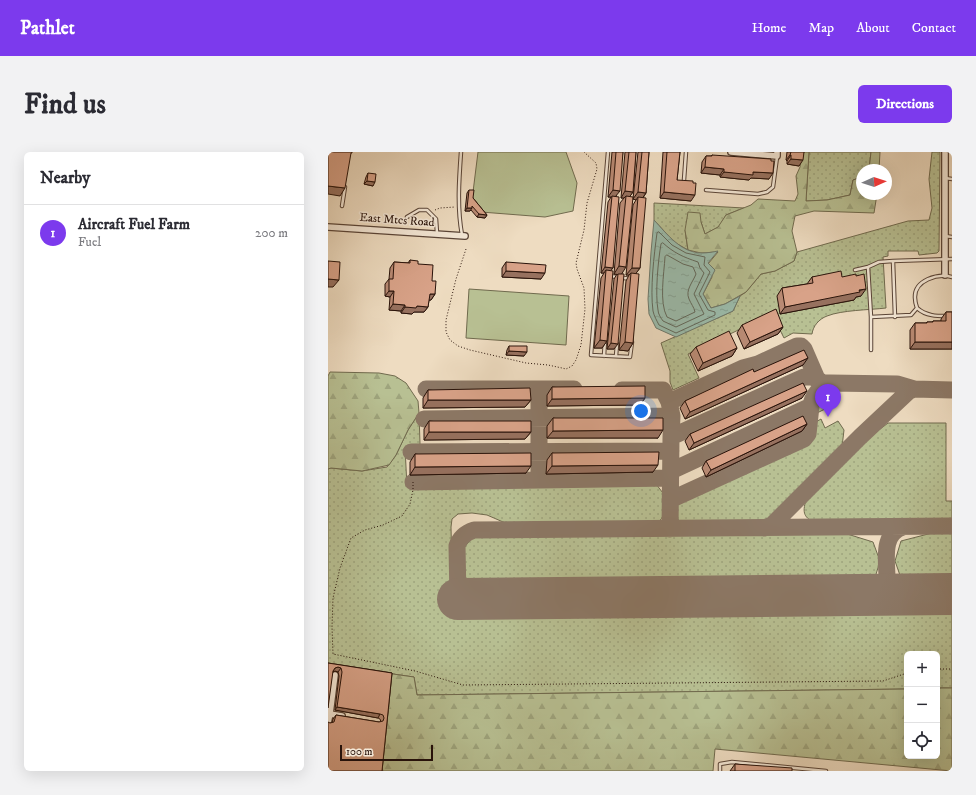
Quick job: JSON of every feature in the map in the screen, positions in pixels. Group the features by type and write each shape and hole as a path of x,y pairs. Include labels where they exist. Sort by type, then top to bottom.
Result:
{"street":[{"path":"731,152 777,154"},
{"path":"945,152 945,275"},
{"name":"East Mtcs Road","path":"328,227 464,236"},
{"path":"328,723 335,675"},
{"path":"330,714 345,717"}],"lane":[{"path":"461,152 459,207 460,220 464,236"},
{"path":"608,152 591,355 630,357 632,342"},
{"path":"684,180 686,152"},
{"path":"706,190 758,194 767,192 773,187 777,154"},
{"path":"945,178 952,179"},
{"path":"342,206 346,183"},
{"path":"603,200 610,200"},
{"path":"407,217 419,210 427,210 436,219 437,234"},
{"path":"945,236 952,237"},
{"path":"855,270 880,262 893,260 952,259"},
{"path":"893,260 895,317"},
{"path":"868,267 871,350"},
{"path":"611,276 612,269"},
{"path":"622,286 624,270"},
{"path":"597,275 637,279"},
{"path":"952,277 945,275 922,282 916,293 915,299 917,308 921,312 932,316 952,316"},
{"path":"871,317 911,316 917,308"},
{"path":"604,356 606,340"},
{"path":"616,356 617,341"},
{"path":"720,771 720,764 732,762 797,770 826,771"}],"path":[{"path":"466,249 456,279 446,320 446,332 450,340 458,346 470,350 526,363 562,368 572,366 576,360 581,344 585,316 584,288 576,263 584,230 587,203 597,168 596,163 584,152"},
{"path":"431,213 440,208 459,207"},
{"path":"413,482 410,504 402,516 383,525 365,530 351,538 340,568 333,598 333,654 415,671 463,684 883,681 904,674"},
{"path":"940,669 952,669"}],"green space":[{"path":"478,152 566,152 577,183 573,211 545,217 481,212 472,200"},
{"path":"802,152 809,152 806,201 827,200 850,195 853,180 856,179 856,200 876,200 874,213 814,211 795,216 792,231 797,252 794,261 775,271 761,274 746,292 725,304 711,308 703,294 712,277 708,264 718,252 701,253 688,250 685,230 688,212 700,213 705,234 718,227 726,215 751,205 758,199 795,201 798,194 796,176 800,167"},
{"path":"809,152 871,152 870,164 856,164 856,179 853,180 850,195 827,200 806,201"},
{"path":"871,152 880,152 879,164 870,164"},
{"path":"932,152 940,152 939,251 937,253 919,255 918,251 888,251 888,256 883,257 886,308 848,311 833,314 824,317 819,321 812,334 793,333 784,338 772,314 688,354 699,378 673,390 670,382 670,371 661,343 733,311 740,296 746,292 761,274 775,271 794,261 797,252 908,221 929,220 932,208 929,179"},
{"path":"654,203 744,208 726,215 719,227 705,234 701,222 685,230 688,250 674,242 654,220"},
{"path":"469,289 569,296 566,345 466,338"},
{"path":"330,372 379,373 395,376 406,383 418,401 419,413 389,465 362,471 328,469 328,376"},
{"path":"823,402 828,403 831,406 815,414 816,406"},
{"path":"419,413 420,444 418,447 405,447 407,487 656,484 666,497 662,519 655,524 650,525 510,525 487,515 472,513 458,514 452,519 451,527 453,615 952,609 952,688 940,688 940,651 904,651 904,689 417,695 414,677 328,665 328,469 362,471 387,467 396,455 408,430"},
{"path":"821,419 825,428 838,421 844,430 842,447 771,518 764,522 756,523 686,524 678,520 675,514 677,506 682,501 810,443 814,423"},
{"path":"888,423 946,423 946,501 952,501 952,521 816,523 809,519 804,512 806,500 854,449"},
{"path":"952,532 952,581 902,581 895,561 901,541 932,533"},
{"path":"844,533 873,542 880,561 874,581 472,585 463,576 461,551 473,537"},
{"path":"386,673 414,677 417,695 904,689 904,759 940,759 940,688 952,688 952,771 715,749 713,771 383,771 379,758"}],"water":[{"path":"654,220 669,237 687,250 702,253 718,251 708,263 715,270 703,294 711,308 725,304 740,296 733,311 676,337 656,328 649,314 648,299"}],"building":[{"path":"328,152 352,152 345,188 328,186"},
{"path":"616,152 623,152 620,191 613,190"},
{"path":"629,152 636,152 633,192 625,191"},
{"path":"642,152 649,152 646,193 638,192"},
{"path":"667,152 680,152 677,180 693,181 693,183 696,183 695,195 664,192"},
{"path":"791,152 804,152 803,160 791,159"},
{"path":"712,155 771,159 771,161 774,161 773,173 753,172 753,175 724,172 724,169 705,167 706,156"},
{"path":"368,173 376,174 375,182 367,181"},
{"path":"469,190 474,190 473,198 487,215 479,214 472,206 472,208 467,208"},
{"path":"612,196 619,197 613,268 605,267"},
{"path":"626,196 633,197 626,267 619,266"},
{"path":"638,197 646,198 640,268 632,268"},
{"path":"410,260 418,261 418,264 433,265 432,281 436,281 435,294 430,294 428,307 417,306 416,308 393,304 394,291 389,291 389,279 393,279 394,262 410,263"},
{"path":"328,261 340,262 339,280 328,279"},
{"path":"506,262 546,265 545,273 506,271"},
{"path":"606,270 613,271 607,341 600,340"},
{"path":"841,271 842,277 864,274 866,289 859,290 860,292 785,307 782,288 813,283 812,277"},
{"path":"631,273 639,274 633,343 625,342"},
{"path":"618,274 624,274 618,344 611,343"},
{"path":"776,309 783,327 750,342 742,325"},
{"path":"946,312 952,312 952,342 915,342 915,323 946,321"},
{"path":"729,331 737,348 703,363 696,347"},
{"path":"509,346 527,346 527,352 509,351"},
{"path":"804,350 808,358 690,412 685,401 753,369 754,372"},
{"path":"803,383 807,391 694,443 690,434"},
{"path":"645,386 645,398 552,399 552,387"},
{"path":"530,388 531,400 428,400 428,390"},
{"path":"803,416 807,424 711,470 706,461"},
{"path":"553,418 663,418 663,430 553,431"},
{"path":"429,421 531,421 531,432 429,432"},
{"path":"659,452 658,465 552,466 552,453"},
{"path":"531,453 531,466 415,467 415,454"},
{"path":"328,663 392,673 382,771 328,771 328,722 334,722 336,715 379,722 383,721 384,718 383,715 380,714 337,707 342,672 341,668 338,667 333,671 328,708"},
{"path":"735,764 792,768 792,771 735,771"}],"taxiway":[{"path":"671,437 672,416 669,402 743,368 758,364 797,346 801,346 804,349 817,379 823,383 830,383 817,392 811,406 671,471"},
{"path":"670,529 671,437 804,377 812,377 817,379"},
{"path":"830,383 897,384 914,389"},
{"path":"426,389 574,389"},
{"path":"539,389 539,479"},
{"path":"764,528 772,525 860,437 909,391 914,389 952,390"},
{"path":"622,390 663,390 669,402"},
{"path":"670,500 804,439 808,434 811,406"},
{"path":"424,419 672,416"},
{"path":"411,452 671,451"},
{"path":"413,482 670,478"},
{"path":"458,599 457,546 463,536 474,530 952,526"},
{"path":"903,527 896,530 891,535 888,542 886,556 887,579 892,589 901,593 909,594"},
{"path":"873,595 883,589 887,579"}],"runway":[{"path":"458,599 952,594"}],"place":[{"name":"Aircraft Fuel Farm","path":"828,417"}]}
